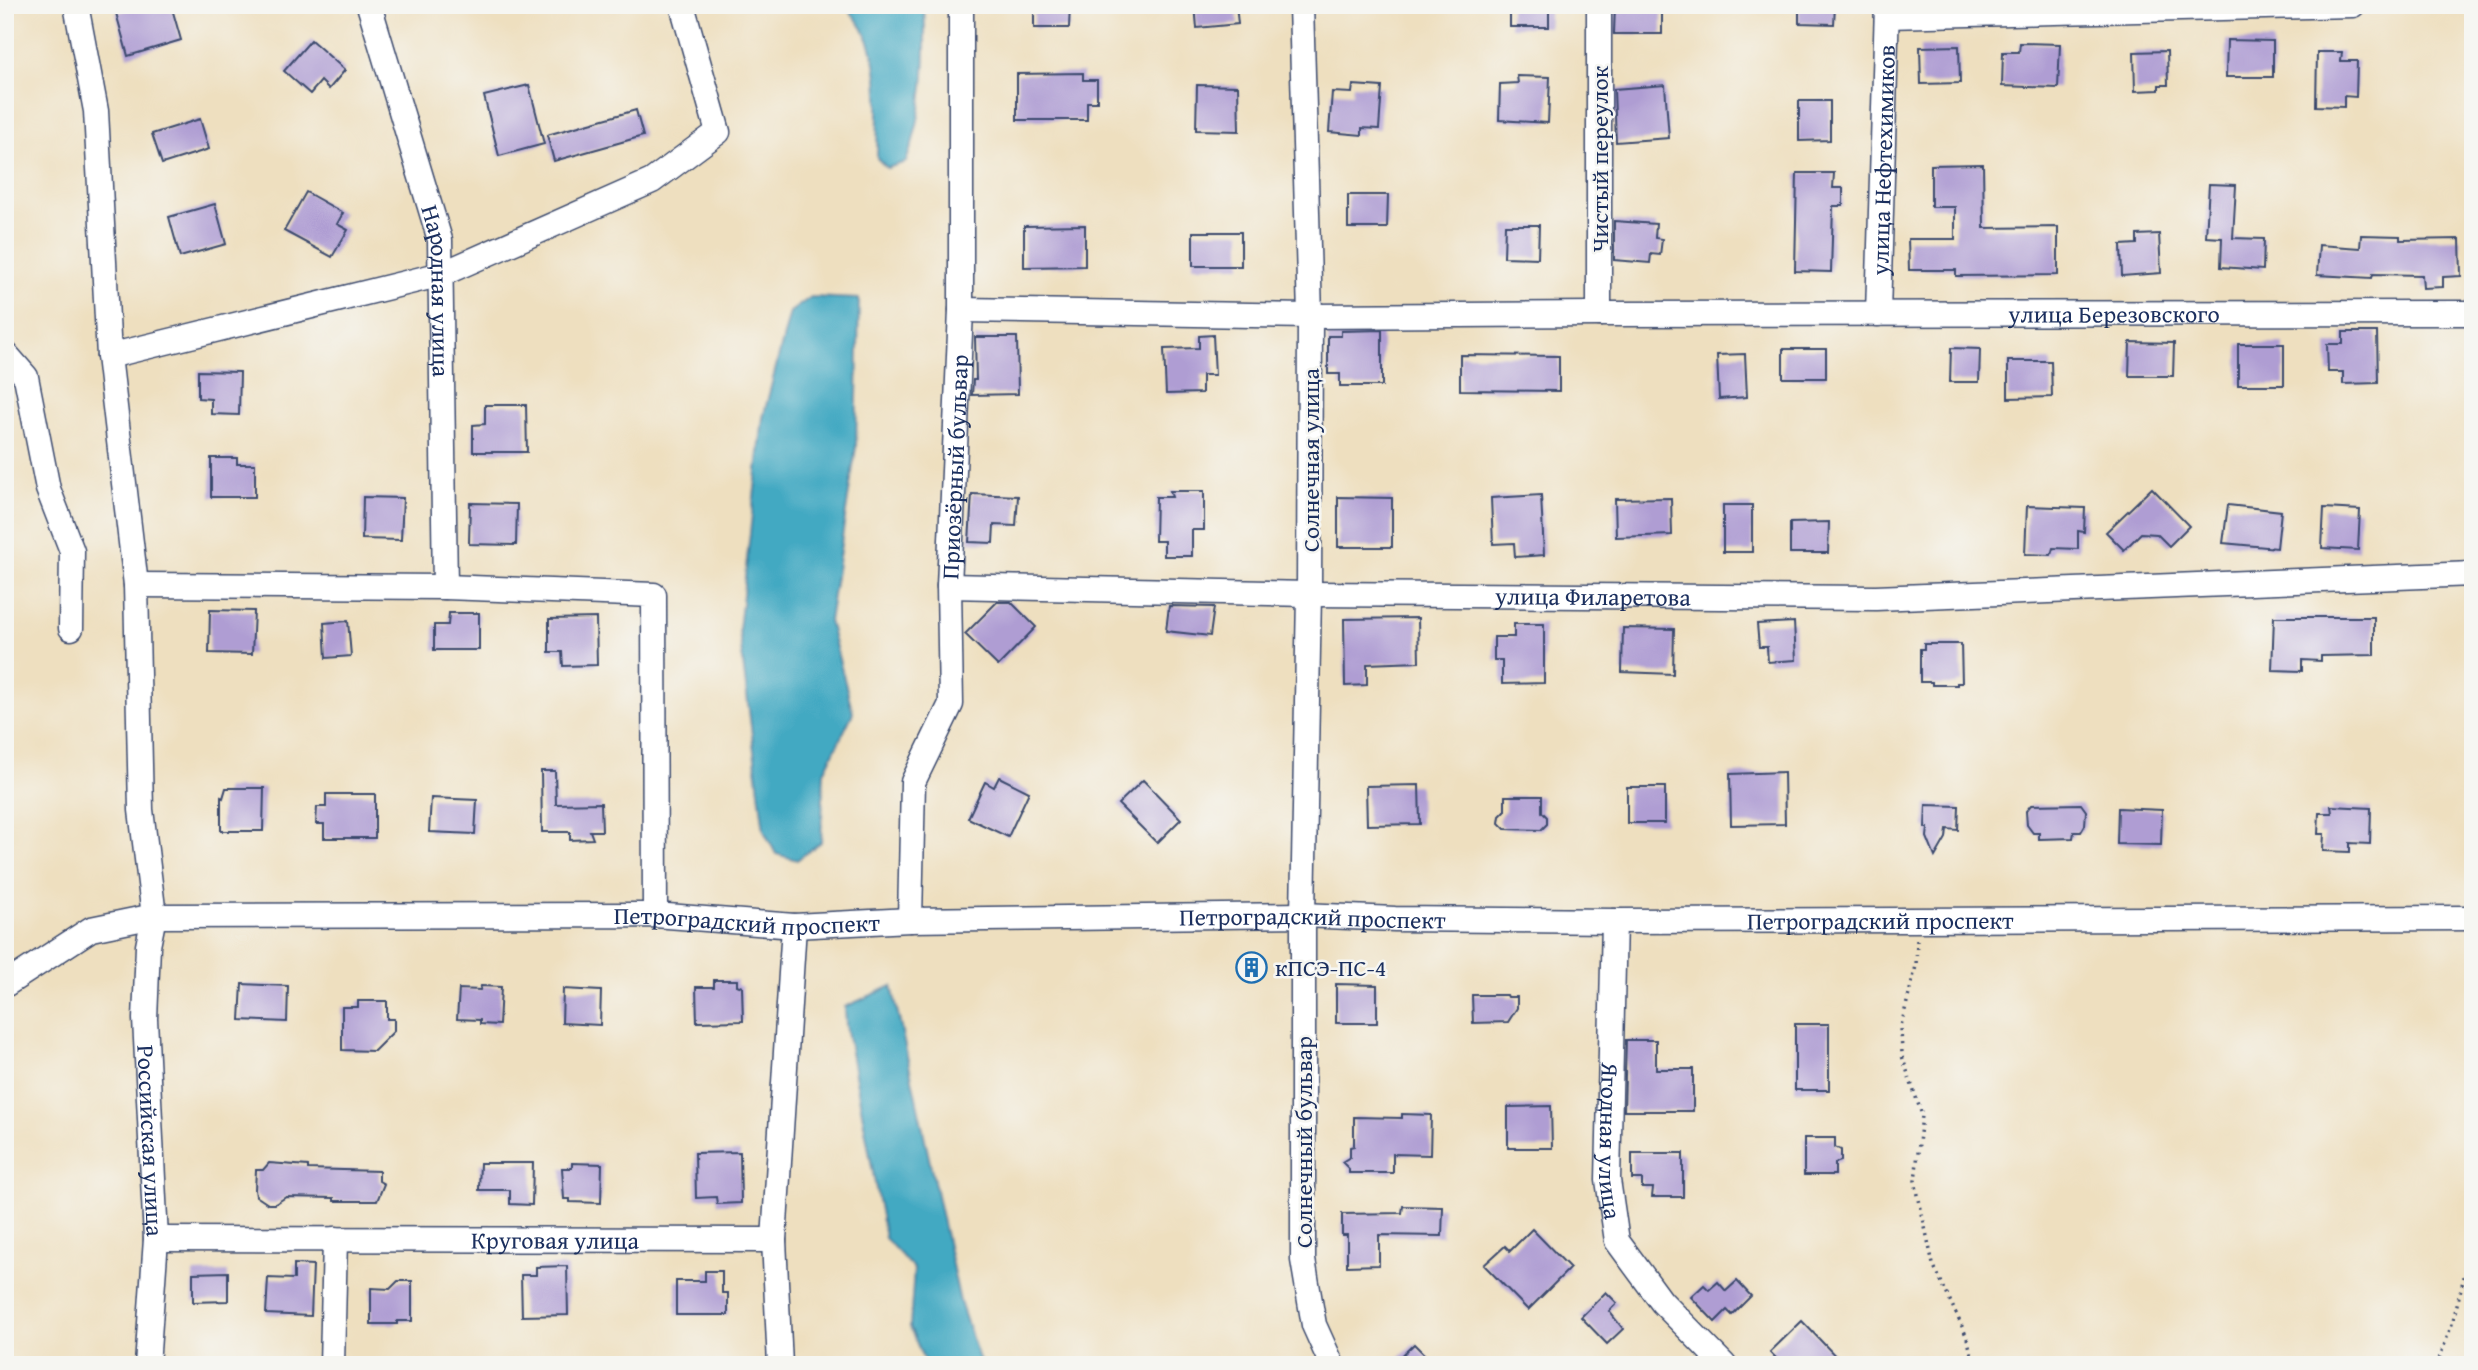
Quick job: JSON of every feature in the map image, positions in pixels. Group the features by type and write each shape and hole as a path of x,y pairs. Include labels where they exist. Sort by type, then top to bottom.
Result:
{"street":[{"name":"Российская улица","path":"76,5 96,111 109,356 136,585 141,810 154,916 148,946 145,1019 156,1239 147,1365"},
{"name":"Народная улица","path":"369,5 440,240 445,587"},
{"path":"109,356 442,274 652,181 718,132 682,5"},
{"name":"Приозёрный бульвар","path":"910,920 913,782 951,704 949,586 961,310 961,5"},
{"name":"Солнечная улица","path":"1301,5 1310,316 1309,594 1303,915"},
{"name":"Чистый переулок","path":"1599,5 1599,313"},
{"path":"1887,11 2353,5"},
{"name":"улица Нефтехимиков","path":"1878,314 1887,11"},
{"name":"улица Березовского","path":"961,310 1310,316 1599,313 2473,313"},
{"path":"5,353 26,377 48,489 72,551 71,628"},
{"name":"улица Филаретова","path":"949,586 1309,594 1876,598 2473,574"},
{"path":"136,585 445,587 654,595 655,915"},
{"name":"Петроградский проспект","path":"5,985 91,929 154,916 655,915 794,926 910,920 1303,915 1395,919 1614,921 2473,918"},
{"name":"Солнечный бульвар","path":"1303,915 1303,1260 1314,1325 1332,1365"},
{"name":"Ягодная улица","path":"1614,921 1608,1180 1617,1241 1662,1302 1724,1365"},
{"path":"780,1365 774,1240 794,926"},
{"name":"Круговая улица","path":"156,1239 774,1240"},
{"path":"331,1365 335,1239"}],"path":[{"path":"1917,920 1916,966 1901,1026 1902,1056 1922,1115 1915,1181 1933,1264 1966,1335 1975,1365"},
{"path":"2437,1365 2452,1324 2466,1269 2473,1258"}],"water":[{"path":"842,5 924,5 925,45 921,104 906,162 887,168 877,158 878,96 873,55 867,36 857,19"},
{"path":"811,297 859,299 856,447 829,621 853,713 824,772 821,842 797,860 776,854 764,831 739,630 763,418 790,312"},
{"path":"892,986 960,1302 981,1365 926,1365 910,1327 914,1269 885,1238 845,1007"}],"building":[{"path":"143,5 171,5 181,40 128,56 116,13"},
{"path":"1034,5 1070,5 1069,28 1034,28"},
{"path":"1195,5 1236,5 1238,24 1197,28"},
{"path":"1510,5 1549,5 1549,27 1510,27"},
{"path":"1615,5 1662,5 1662,34 1614,34"},
{"path":"1799,5 1835,5 1834,24 1799,23"},
{"path":"311,40 345,70 329,89 321,81 310,94 284,71"},
{"path":"2227,40 2273,41 2273,77 2226,77"},
{"path":"2020,43 2060,44 2058,88 2002,86 2003,52 2019,52"},
{"path":"1959,46 1960,83 1921,84 1920,47"},
{"path":"2167,51 2168,85 2159,85 2159,90 2135,91 2134,52"},
{"path":"2317,52 2342,52 2341,61 2357,61 2356,97 2344,96 2344,107 2316,106"},
{"path":"1083,73 1083,80 1097,80 1097,102 1087,102 1087,120 1017,120 1017,74"},
{"path":"1517,76 1550,77 1548,123 1499,120 1500,84 1518,83"},
{"path":"529,85 544,144 499,156 484,96"},
{"path":"1197,85 1238,86 1239,131 1196,130"},
{"path":"1353,85 1382,87 1379,129 1362,128 1362,135 1329,132 1332,92 1352,93"},
{"path":"1665,85 1669,138 1616,142 1614,89"},
{"path":"1799,101 1830,101 1830,140 1799,141"},
{"path":"636,110 643,136 554,161 547,135"},
{"path":"200,119 209,149 162,164 152,134"},
{"path":"1983,164 1984,228 2058,227 2058,275 1956,276 1956,270 1909,270 1908,239 1955,239 1955,207 1931,207 1931,165"},
{"path":"1797,173 1834,173 1833,188 1843,188 1843,206 1833,206 1831,272 1795,271"},
{"path":"2209,184 2236,185 2233,238 2264,239 2263,270 2221,267 2222,238 2206,237"},
{"path":"306,192 343,213 337,224 348,230 332,257 284,231"},
{"path":"1348,195 1388,195 1387,228 1348,228"},
{"path":"215,204 226,244 180,257 169,217"},
{"path":"1614,221 1656,224 1655,238 1662,239 1660,255 1651,254 1650,263 1614,260"},
{"path":"1085,225 1085,266 1024,267 1024,226"},
{"path":"1505,225 1539,225 1538,258 1504,257"},
{"path":"1193,232 1241,232 1241,266 1193,266"},
{"path":"2159,234 2161,273 2122,276 2121,245 2137,244 2137,235"},
{"path":"2361,235 2400,236 2400,240 2460,239 2461,276 2443,277 2443,287 2423,288 2422,275 2373,274 2372,278 2317,275 2319,245 2360,248"},
{"path":"1382,330 1382,386 1340,386 1340,374 1328,374 1328,336 1341,336 1341,331"},
{"path":"2343,332 2377,332 2378,383 2343,384 2343,372 2328,372 2327,344 2343,344"},
{"path":"1213,335 1215,375 1202,375 1202,393 1166,394 1164,349 1199,348 1199,336"},
{"path":"975,337 1017,337 1018,394 972,395 973,380 976,380"},
{"path":"2130,342 2174,343 2173,376 2129,376"},
{"path":"2238,344 2284,344 2284,385 2238,385"},
{"path":"1951,348 1980,349 1979,382 1950,382"},
{"path":"1783,349 1826,349 1826,378 1783,378"},
{"path":"1745,354 1747,397 1719,399 1717,355"},
{"path":"1460,355 1559,356 1559,391 1460,390"},
{"path":"2008,361 2051,361 2052,397 2008,398"},
{"path":"198,371 240,372 239,415 211,414 211,399 198,398"},
{"path":"485,405 526,405 527,452 473,452 473,425 485,424"},
{"path":"211,458 237,458 237,464 255,464 255,497 211,497"},
{"path":"2152,488 2189,526 2169,546 2157,534 2141,533 2124,550 2106,532"},
{"path":"1170,491 1204,491 1204,530 1192,530 1192,556 1164,556 1164,541 1155,541 1156,497 1172,497"},
{"path":"972,494 1018,496 1016,526 994,525 993,543 969,542"},
{"path":"1541,495 1544,555 1515,557 1514,543 1493,544 1491,498"},
{"path":"363,497 403,498 401,540 362,539"},
{"path":"1338,497 1392,498 1392,547 1338,547"},
{"path":"1671,498 1672,535 1616,537 1615,499"},
{"path":"470,503 517,504 516,545 469,544"},
{"path":"1723,505 1752,505 1752,552 1723,552"},
{"path":"2228,505 2281,511 2277,548 2223,543"},
{"path":"2027,506 2085,508 2084,532 2078,531 2078,549 2053,548 2051,555 2025,554"},
{"path":"2324,508 2360,510 2358,550 2322,548"},
{"path":"1829,522 1828,553 1790,553 1790,523"},
{"path":"997,602 1011,602 1036,627 998,666 965,634"},
{"path":"1169,606 1214,607 1210,636 1166,631"},
{"path":"210,610 254,611 252,654 209,653"},
{"path":"449,613 479,613 479,650 434,650 434,625 448,625"},
{"path":"2274,617 2374,617 2374,655 2321,656 2321,661 2302,660 2302,671 2272,670"},
{"path":"596,618 597,665 563,666 562,652 549,652 549,619"},
{"path":"1418,618 1419,662 1367,664 1367,685 1345,686 1344,619"},
{"path":"348,621 351,656 326,658 324,623"},
{"path":"1794,622 1796,660 1768,662 1767,647 1759,647 1757,624"},
{"path":"1514,624 1544,624 1544,683 1502,684 1502,660 1494,660 1494,637 1514,637"},
{"path":"1623,628 1674,629 1673,674 1622,672"},
{"path":"1924,644 1961,644 1962,683 1932,685 1932,682 1920,682 1920,649 1924,649"},
{"path":"541,771 555,771 556,804 601,803 602,831 590,831 593,839 570,840 570,832 542,832"},
{"path":"1784,772 1785,824 1731,825 1730,774"},
{"path":"999,777 1029,792 1008,837 968,818 985,782 994,787"},
{"path":"1143,780 1181,819 1157,843 1118,804"},
{"path":"1419,785 1420,824 1367,825 1366,786"},
{"path":"1627,787 1665,787 1665,823 1627,823"},
{"path":"226,788 264,788 263,831 221,831 221,797 223,798"},
{"path":"326,794 375,794 375,838 324,838 324,824 316,824 317,807 326,807"},
{"path":"1505,796 1542,796 1542,812 1547,817 1547,824 1541,830 1505,829 1499,823 1500,816 1505,811"},
{"path":"431,798 477,800 475,834 429,832"},
{"path":"2081,804 2086,811 2085,825 2081,832 2074,832 2073,838 2039,839 2039,833 2033,833 2027,825 2026,811 2031,805"},
{"path":"1926,805 1959,806 1958,830 1947,829 1946,838 1935,857 1927,837 1928,828 1925,828"},
{"path":"2331,806 2371,808 2370,844 2350,843 2350,852 2323,851 2324,834 2318,834 2319,813 2332,813"},
{"path":"2118,808 2162,810 2161,845 2117,844"},
{"path":"714,980 737,980 737,985 742,987 743,1021 697,1022 696,987 714,987"},
{"path":"242,984 288,986 287,1022 240,1020"},
{"path":"1336,984 1377,985 1377,1023 1336,1023"},
{"path":"481,986 501,987 499,1025 480,1024 480,1020 457,1019 459,989 480,990"},
{"path":"563,989 601,991 600,1025 562,1023"},
{"path":"1472,995 1517,997 1517,1008 1508,1022 1473,1023"},
{"path":"358,1001 387,1001 387,1019 394,1019 394,1031 374,1051 342,1050 342,1007 358,1007"},
{"path":"1795,1024 1829,1024 1829,1090 1795,1090"},
{"path":"1626,1040 1656,1040 1656,1069 1693,1069 1693,1111 1624,1111"},
{"path":"1551,1106 1552,1148 1508,1148 1508,1107"},
{"path":"1402,1114 1431,1115 1430,1155 1393,1154 1393,1173 1349,1173 1349,1169 1342,1162 1350,1157 1350,1147 1354,1146 1354,1117 1402,1118"},
{"path":"1804,1138 1835,1138 1835,1147 1841,1150 1841,1161 1835,1163 1835,1175 1804,1175"},
{"path":"740,1152 741,1203 717,1204 716,1197 696,1198 695,1153"},
{"path":"1632,1153 1683,1153 1683,1197 1652,1197 1653,1188 1642,1188 1642,1179 1632,1179"},
{"path":"269,1163 308,1166 308,1169 379,1171 379,1181 384,1184 377,1201 286,1197 275,1204 268,1204 256,1196 255,1190 256,1170 263,1170"},
{"path":"480,1163 533,1163 532,1205 510,1204 510,1190 479,1190"},
{"path":"572,1163 602,1164 601,1203 570,1202 570,1199 564,1199 562,1168 572,1168"},
{"path":"1403,1206 1443,1207 1442,1236 1379,1235 1379,1265 1347,1266 1347,1235 1342,1235 1342,1214 1402,1213"},
{"path":"1532,1229 1570,1268 1528,1310 1484,1265 1505,1246 1510,1251"},
{"path":"294,1264 313,1265 311,1316 266,1314 268,1278 294,1279"},
{"path":"567,1266 568,1315 522,1316 521,1275 536,1275 536,1267"},
{"path":"705,1271 722,1271 722,1293 728,1293 728,1315 676,1315 676,1281 705,1281"},
{"path":"228,1272 228,1301 193,1302 193,1273"},
{"path":"398,1281 412,1281 412,1321 371,1324 371,1288 390,1289"},
{"path":"1737,1281 1751,1296 1732,1315 1727,1310 1715,1322 1691,1297 1704,1285 1709,1290 1718,1282 1726,1291"},
{"path":"1606,1292 1617,1303 1609,1311 1623,1329 1607,1344 1581,1317"},
{"path":"1802,1321 1844,1365 1783,1365 1770,1352"},
{"path":"1414,1344 1435,1365 1392,1365"}],"place":[{"name":"кПСЭ-ПС-4","path":"1252,967"}]}
